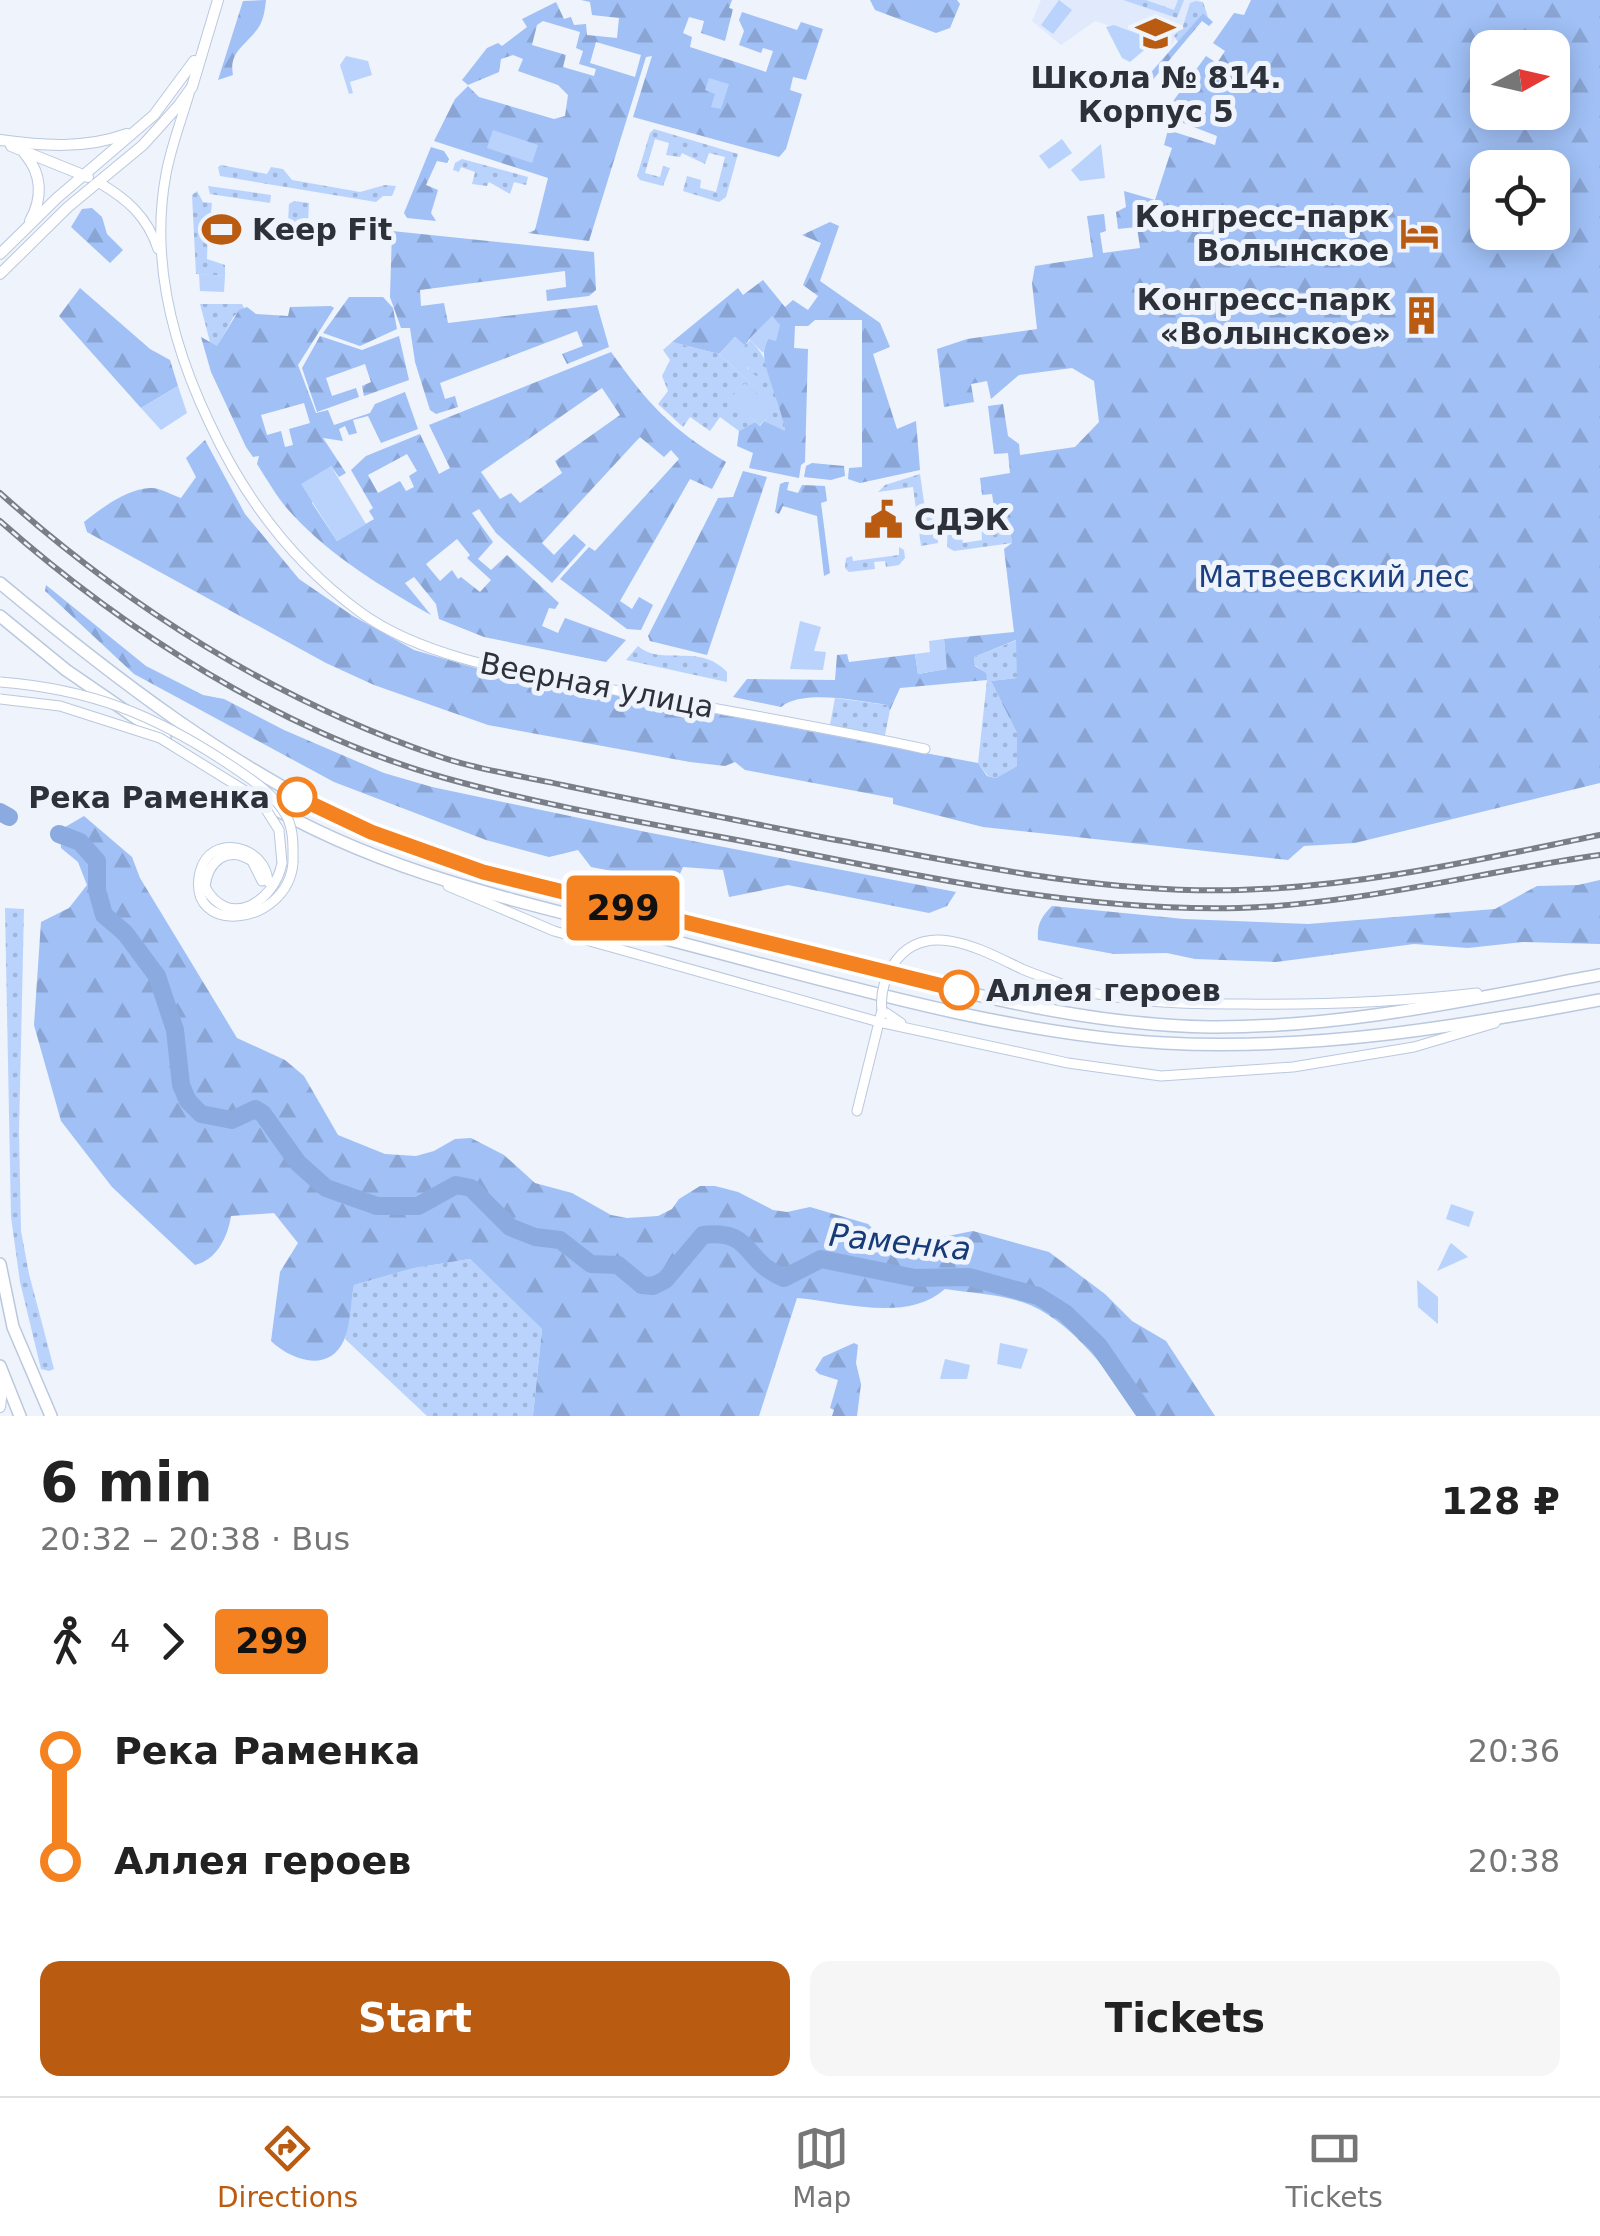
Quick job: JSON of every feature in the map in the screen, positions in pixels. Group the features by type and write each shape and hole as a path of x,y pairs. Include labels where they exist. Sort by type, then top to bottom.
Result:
{"main road":[{"path":"0,583 165,714 296,796 371,832 483,872 945,987 1095,1018 1164,1025 1284,1024 1413,1010 1600,975"},
{"path":"0,616 66,670 221,777 344,845 427,877 922,1002 1096,1036 1161,1043 1268,1044 1332,1040 1600,1000"},
{"path":"0,1264 12,1327 51,1416"},
{"path":"1,1368 20,1416"}],"street":[{"name":"Веерная улица","path":"218,0 166,171 160,256 182,358 229,464 289,549 362,614 412,639 483,665 925,748"},
{"path":"0,254 171,96 202,47"},
{"path":"0,274 165,122 192,87"},
{"path":"0,141 60,147 112,140 137,130"},
{"path":"0,141 84,175 134,206 146,221 160,256"},
{"path":"20,150 34,167 40,192 35,212 24,230"},
{"path":"0,682 62,690 164,724 268,793 286,815 291,830 286,890 266,908 226,916 214,912 199,890 203,864 218,850 229,847 258,856 268,872 265,882"},
{"path":"0,700 60,706 160,738 260,800 279,830 288,863"},
{"path":"427,877 554,931 879,1022 1068,1064 1161,1076 1293,1067 1414,1047 1534,1012"},
{"path":"858,1111 882,1010 881,1000 892,967 915,944 932,940 964,944 1074,988 1150,1002 1349,1005 1529,988"},
{"path":"882,1010 908,1026"},
{"path":"0,1406 4,1389 1,1368"}],"shaded area":[{"name":"Школа № 814. Корпус 5","path":"1041,0 1200,0 1171,46 1095,21 1061,45 1032,21"},
{"path":"1059,0 1072,10 1053,34 1041,25"},
{"path":"1123,0 1146,0 1174,10 1178,0 1184,0 1177,18"},
{"path":"1203,2 1208,17 1203,13 1178,42 1174,36 1183,26 1190,3"},
{"path":"1148,17 1164,22 1156,40 1130,62 1122,58 1106,27 1114,25 1141,35"},
{"path":"346,56 368,61 372,75 350,82 353,93 349,94 340,65"},
{"path":"709,78 729,84 721,109 711,107 715,94 705,90"},
{"path":"654,129 738,154 726,197 719,202 683,191 687,176 701,180 700,188 716,192 725,157 709,153 705,164 682,153 680,157 666,155 669,143 655,139 645,173 660,177 663,166 670,168 663,186 640,180 637,176"},
{"path":"493,130 538,145 532,163 487,148"},
{"path":"1062,139 1072,153 1049,169 1039,156"},
{"path":"1101,144 1105,178 1080,181 1071,170"},
{"path":"462,159 528,177 526,185 514,182 510,194 489,182 487,186 472,184 475,172 461,167 459,172 453,170"},
{"path":"221,165 267,174 271,167 283,169 292,180 360,192 396,186 392,196 383,196 376,202 220,176"},
{"path":"208,186 271,195 270,203 210,194"},
{"path":"197,191 203,202 212,203 210,220 218,221 218,225 208,225 207,259 225,265 225,276 196,274 192,195"},
{"path":"309,203 308,223 288,222 289,204"},
{"path":"199,274 225,276 224,292 200,291"},
{"path":"200,304 242,304 244,308 234,316 217,347 210,342"},
{"path":"772,316 780,325 776,341 768,339 763,353 749,339"},
{"path":"735,337 745,346 741,351 753,361 747,368 763,382 757,389 719,354"},
{"path":"750,340 765,359 775,383 785,432 764,421 773,409 731,398 755,422 739,431 720,417 710,431 690,417 683,427 658,404 668,391 662,376 670,360 663,350 672,342 719,354 756,388 741,350"},
{"path":"745,383 774,410 759,426 730,398"},
{"path":"178,386 187,413 161,430 141,408"},
{"path":"331,466 366,524 337,541 301,484"},
{"path":"920,474 925,509 937,522 938,543 921,546 913,487 878,492 885,485"},
{"path":"1007,511 1012,543 954,551 947,547 948,519 958,518 963,543 982,540 981,515"},
{"path":"899,547 905,558 899,565 886,567 885,561 874,562 875,569 849,572 845,568 846,558 852,556 853,561 899,555"},
{"path":"800,621 821,627 814,651 826,652 823,670 790,669"},
{"path":"944,639 947,669 918,674 915,654 930,652 929,641"},
{"path":"1017,640 1017,678 991,681 1017,733 1017,766 996,778 988,776 978,763 987,680 975,665 974,657"},
{"path":"638,646 658,655 705,658 727,672 727,682 626,660"},
{"path":"835,698 887,705 890,710 884,740 829,730"},
{"path":"5,908 24,909 21,1231 54,1369 49,1371 41,1369 20,1282 11,1217"},
{"path":"1451,1204 1474,1212 1469,1227 1446,1219"},
{"path":"1451,1243 1468,1257 1437,1271 1449,1246"},
{"path":"470,1259 542,1329 533,1416 427,1416 345,1339 354,1285 414,1268"},
{"path":"1417,1280 1438,1297 1438,1324 1418,1307"},
{"path":"1000,1343 1028,1349 1021,1369 997,1364"},
{"path":"945,1359 970,1365 967,1379 940,1379"}],"green space":[{"path":"266,0 260,25 234,59 233,75 218,80 243,1"},
{"path":"581,0 732,0 725,41 701,33 704,21 689,17 683,33 692,37 690,47 766,72 773,51 763,48 761,53 739,45 744,31 739,20 742,12 797,30 801,22 823,29 806,80 793,77 790,90 802,94 786,149 779,157 633,117 652,56 646,57 589,241 528,233 535,230 548,178 434,141 455,99 468,86 479,97 554,119 565,116 568,95 558,85 518,71 523,59 513,55 501,59 499,72 468,85 462,80 487,48 498,43 502,46 527,27 522,19 556,2 564,19 571,17 574,25 586,24 587,35 617,38 619,18 592,15 590,2","holes":["543,21 580,32 576,48 583,51 579,64 596,69 594,76 563,67 566,55 532,45 537,25","596,42 641,55 635,77 590,63"]},
{"path":"870,0 957,0 960,4 950,28 936,33 875,10"},
{"name":"Матвеевский лес","path":"1251,0 1600,0 1600,783 1355,843 1304,846 1288,860 983,827 893,804 893,798 745,770 735,762 725,766 690,762 488,725 374,685 326,663 87,532 84,522 132,492 154,488 181,498 196,477 186,458 205,440 245,514 299,579 353,616 414,650 479,669 978,763 987,776 996,778 1017,766 1017,733 991,681 1017,678 1016,640 974,657 975,666 986,673 987,680 900,688 890,710 887,705 831,698 803,699 781,707 733,697 747,679 835,680 837,655 847,654 849,662 915,654 918,674 946,669 944,639 1014,632 1004,549 1012,543 1007,512 995,513 992,494 982,495 980,478 1010,473 1008,453 994,454 988,406 1003,404 1008,436 1019,444 1020,455 1075,447 1099,422 1094,381 1072,368 1019,375 991,399 987,381 971,384 974,402 944,407 937,349 967,339 1037,329 1032,283 1035,266 1093,257 1087,216 1104,214 1106,231 1100,233 1103,253 1140,248 1137,227 1118,229 1116,212 1126,207 1124,191 1155,200 1172,148 1164,145 1168,130 1215,145 1217,136 1163,115 1206,56 1217,63 1225,51 1213,43 1234,13 1244,15"},
{"path":"1203,13 1213,22 1209,26 1202,21 1151,82 1147,77"},
{"path":"431,147 444,151 449,159 447,163 437,161 426,185 438,190 431,213 436,221 407,218 404,213"},
{"path":"92,208 102,217 107,234 123,250 110,263 71,227 82,209"},
{"path":"830,222 839,226 820,281 880,323 890,347 873,354 897,429 916,421 920,470 860,483 848,479 849,468 862,467 862,320 815,320 808,326 795,326 794,348 808,349 805,462 799,478 749,468 753,453 737,446 739,431 755,422 760,426 764,421 785,431 764,352 767,340 780,324 749,339 745,346 735,337 719,354 672,342 738,288 743,295 763,280 785,307 793,300 808,310 818,296 803,285 821,243 802,235"},
{"path":"392,231 594,252 596,290 589,296 547,301 546,290 566,287 565,271 420,290 421,306 444,303 448,323 597,305 609,347 567,364 562,354 583,346 577,331 440,383 445,399 455,396 458,407 436,414 430,410 415,362 410,328 401,328 390,297"},
{"path":"80,288 150,349 170,360 178,386 141,408 59,316"},
{"path":"349,297 383,297 393,308 397,329 360,346 323,333"},
{"path":"247,307 256,314 288,316 290,307 334,308 298,365 316,413 328,410 334,425 370,413 375,404 405,392 418,429 381,443 368,416 353,420 357,433 349,435 345,426 339,429 343,441 323,438 346,473 339,477 331,466 312,503 337,541 374,519 369,511 373,508 351,470 366,456 420,434 439,474 450,468 429,425 611,352 662,414 726,462 712,489 690,479 620,601 632,609 639,597 653,605 641,630 627,629 560,579 589,547 595,551 679,459 671,450 664,457 640,437 542,543 554,555 574,534 586,545 552,583 496,533 479,509 472,513 493,542 478,559 491,570 507,555 559,603 555,609 549,608 542,626 558,633 565,618 626,640 606,662 484,637 439,619 436,604 414,577 405,583 431,615 341,558 283,504 257,464 259,456 253,457 246,447 211,372 201,337 217,346 239,310","holes":["602,388 620,415 555,461 562,473 520,503 511,493 500,499 481,472","304,403 310,423 289,429 293,445 285,447 281,431 267,435 261,415","407,454 417,471 409,476 414,487 406,491 400,481 378,493 368,475","457,539 470,555 467,558 491,580 480,592 461,577 458,579 452,570 440,581 426,564"]},
{"path":"320,336 362,350 399,336 409,380 364,396 362,386 371,382 365,364 326,378 332,396 356,388 359,397 317,412 302,368"},
{"path":"806,466 844,466 845,476 831,480 804,477"},
{"path":"743,471 767,477 707,655 650,641 648,636 718,498 733,497"},
{"path":"789,482 787,490 798,493 802,485 825,486 827,501 821,503 830,573 824,576 817,516 783,506 779,514 775,512 780,484"},
{"path":"46,585 146,666 203,695 224,699 384,773 432,787 646,832 956,892 947,906 929,913 788,885 729,897 723,870 683,867 676,883 591,867 578,850 549,857 486,840 334,782 134,674 45,591"},
{"path":"84,816 132,857 140,878 237,1038 285,1060 304,1076 338,1135 385,1154 416,1156 455,1139 471,1138 504,1155 535,1183 572,1193 611,1215 627,1218 658,1216 700,1186 715,1186 738,1192 773,1210 787,1212 810,1207 868,1224 881,1237 907,1244 973,1231 1049,1252 1105,1294 1132,1321 1166,1341 1215,1416 1138,1416 1103,1366 1056,1321 1013,1299 945,1289 929,1299 893,1308 797,1298 759,1416 533,1416 542,1329 470,1259 414,1268 354,1285 348,1328 337,1351 320,1360 289,1354 271,1341 280,1272 298,1243 274,1213 231,1216 220,1246 195,1265 112,1187 61,1121 34,1025 41,922 69,908 87,885 78,862 61,848 60,830"},
{"path":"1600,880 1600,944 1523,942 1468,948 1414,944 1276,962 1195,959 1167,953 1114,954 1038,940 1040,921 1052,906 1184,919 1308,924 1495,909 1537,886"},
{"path":"854,1343 858,1345 856,1363 861,1384 857,1416 832,1416 834,1410 830,1408 838,1380 815,1370 823,1357"}],"waterway":[{"name":"Раменка","path":"0,812 9,817"},
{"name":"Раменка","path":"59,834 80,842 97,861 97,890 104,915 125,933 157,976 175,1030 181,1085 188,1101 201,1114 232,1120 255,1109 263,1114 298,1163 326,1188 377,1206 418,1206 456,1185 471,1188 510,1227 535,1237 560,1240 591,1264 618,1265 642,1285 653,1286 665,1280 703,1235 719,1234 740,1242 761,1264 784,1278 821,1259 915,1278 969,1277 1038,1296 1065,1313 1099,1346 1147,1416"}],"railway":[{"path":"0,493 98,574 204,646 260,678 375,733 451,760 501,772 1031,875 1187,890 1330,884 1600,835"},
{"path":"0,521 48,562 153,639 266,706 385,759 445,778 575,809 959,883 1071,899 1184,908 1239,908 1330,900 1600,855"}],"bus line":[{"name":"299","path":"297,797 420,852 483,872 959,990"}],"place":[{"name":"Школа № 814. Корпус 5","path":"1156,33"},
{"name":"Keep Fit","path":"222,229"},
{"name":"Конгресс-парк Волынское","path":"1419,233"},
{"name":"Конгресс-парк «Волынское»","path":"1421,316"},
{"name":"СДЭК","path":"884,519"},
{"name":"Река Раменка","path":"297,797"},
{"name":"Аллея героев","path":"959,990"}]}
